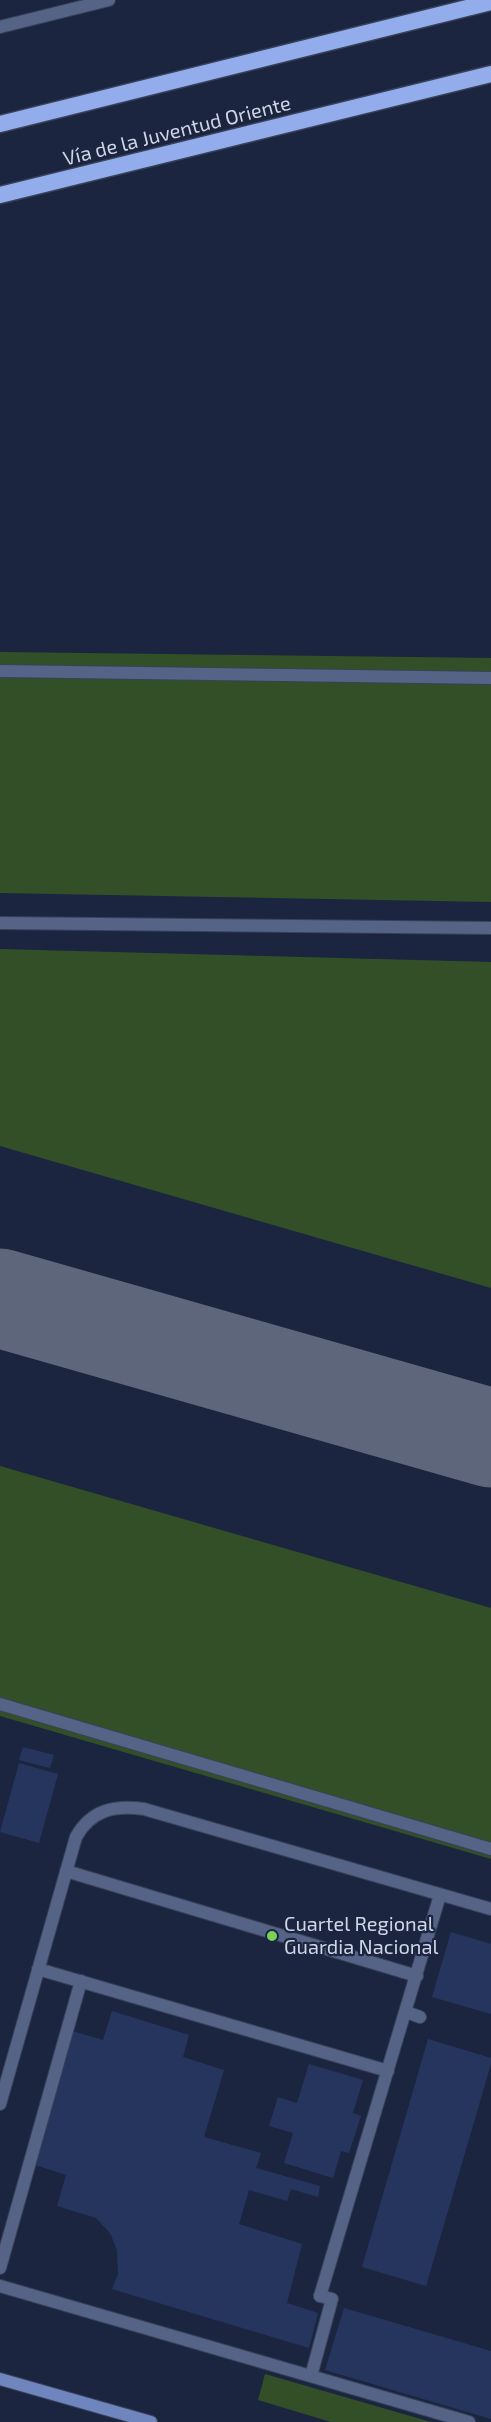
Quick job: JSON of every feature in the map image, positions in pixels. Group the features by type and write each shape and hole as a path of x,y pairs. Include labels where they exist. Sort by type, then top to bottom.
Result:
{"highway":[{"path":"0,124 491,2"},
{"name":"Vía de la Juventud Oriente","path":"0,195 491,74"}],"main road":[{"path":"0,2379 151,2422"}],"street":[{"path":"0,27 110,0"},
{"path":"0,671 491,678"},
{"path":"0,923 491,927"},
{"path":"0,1704 491,1849"},
{"path":"0,2104 76,1837 88,1820 99,1812 130,1807 144,1809 491,1909"},
{"path":"66,1871 417,1976"},
{"path":"311,2376 332,2299 320,2296 440,1895"},
{"path":"38,1969 388,2071"},
{"path":"0,2268 81,1981"},
{"path":"406,2012 420,2017"},
{"path":"0,2286 470,2422"}],"green space":[{"path":"0,652 491,658 491,902 0,893"},
{"path":"0,949 491,962 491,1288 0,1146"},
{"path":"0,1466 491,1608 491,1859 0,1716"},
{"path":"265,2374 431,2422 331,2422 258,2400"}],"building":[{"path":"23,1747 54,1755 50,1768 19,1760"},
{"path":"19,1763 58,1774 39,1843 0,1832"},
{"path":"451,1932 491,1944 491,2014 432,1997"},
{"path":"112,2011 189,2035 183,2057 224,2070 204,2137 261,2153 256,2168 320,2186 318,2197 291,2189 287,2201 249,2190 239,2224 302,2244 287,2303 318,2313 309,2348 112,2289 118,2274 117,2250 110,2233 96,2218 57,2206 66,2175 32,2164 72,2031 103,2040"},
{"path":"428,2039 491,2058 491,2064 426,2286 362,2267"},
{"path":"309,2064 363,2080 353,2113 361,2116 349,2153 341,2151 333,2178 284,2163 293,2133 269,2126 278,2097 297,2103"},
{"path":"344,2308 491,2351 491,2419 325,2370"}],"taxiway":[{"path":"0,1298 491,1438"}],"place":[{"name":"Cuartel Regional Guardia Nacional","path":"272,1936"}]}
